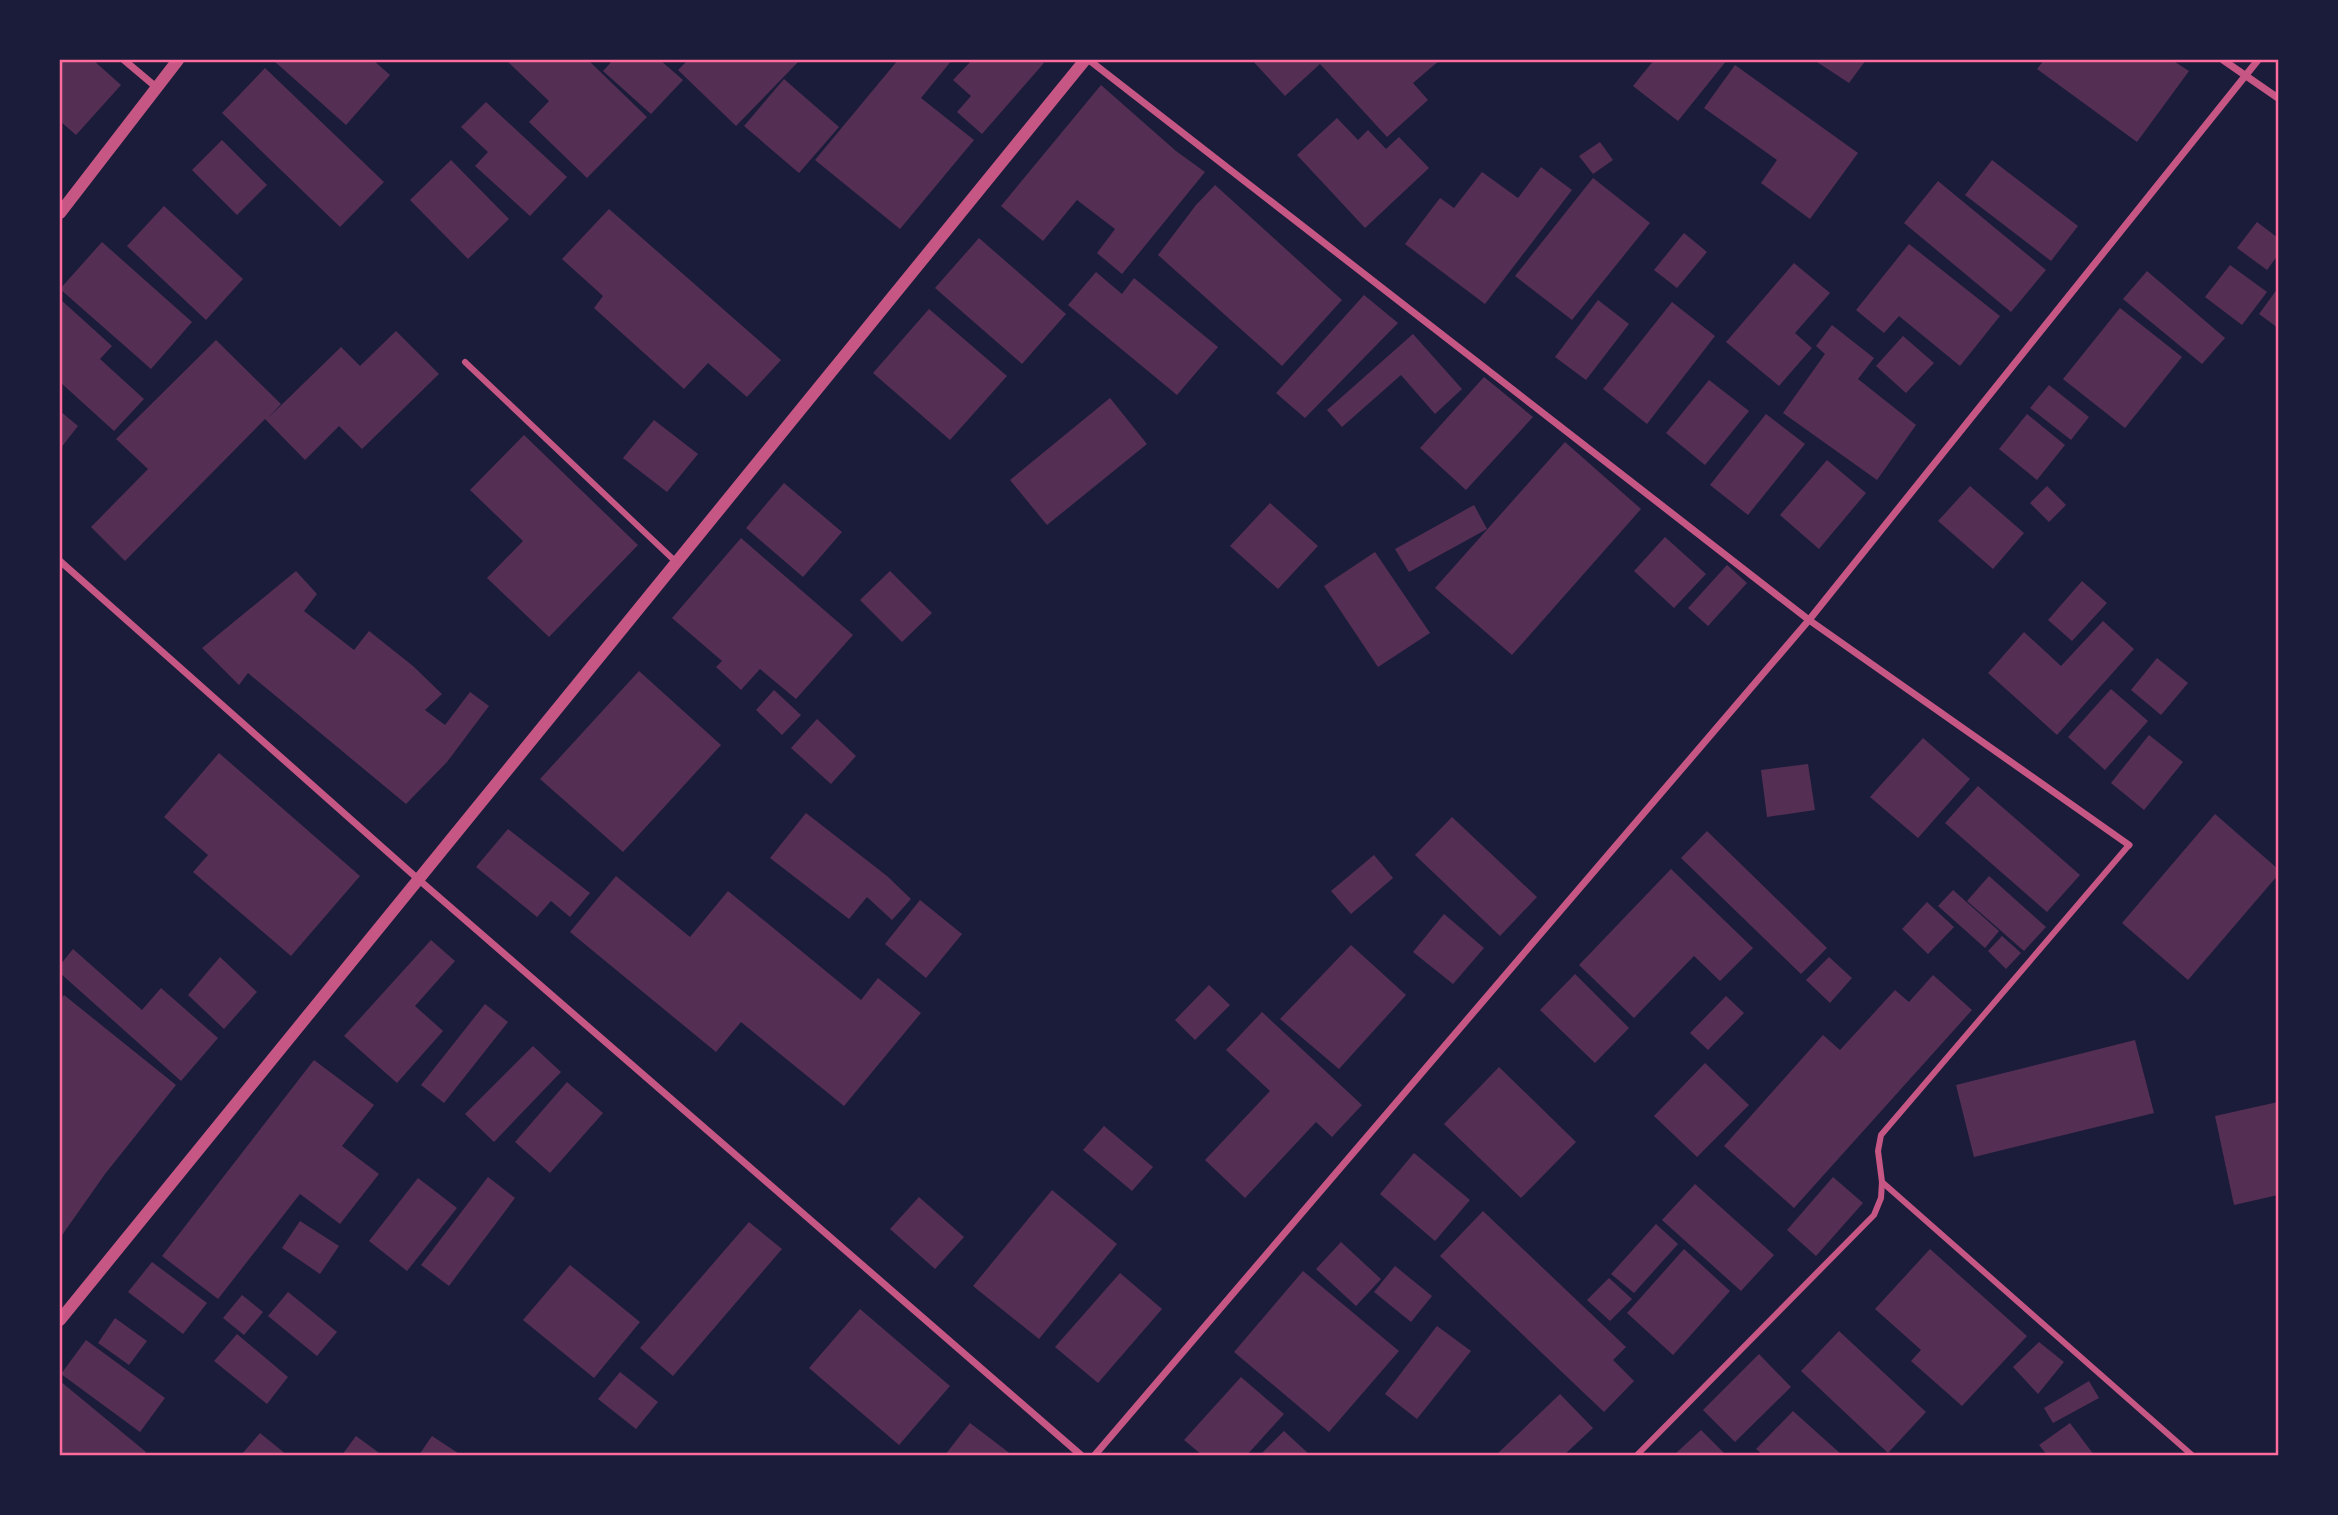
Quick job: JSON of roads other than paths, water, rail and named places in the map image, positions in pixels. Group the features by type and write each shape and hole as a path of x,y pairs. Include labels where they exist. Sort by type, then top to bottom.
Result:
{"street":[{"path":"124,60 156,88"},
{"path":"60,213 178,60"},
{"path":"60,1320 1087,60 1809,620 2129,845 1881,1135 1878,1151 1882,1181 1881,1199 1874,1216 1636,1455"},
{"path":"2223,60 2278,98"},
{"path":"1094,1455 1809,620 2258,60"},
{"path":"465,362 676,562"},
{"path":"60,561 418,879 1082,1455"},
{"path":"1882,1181 2193,1455"}]}
